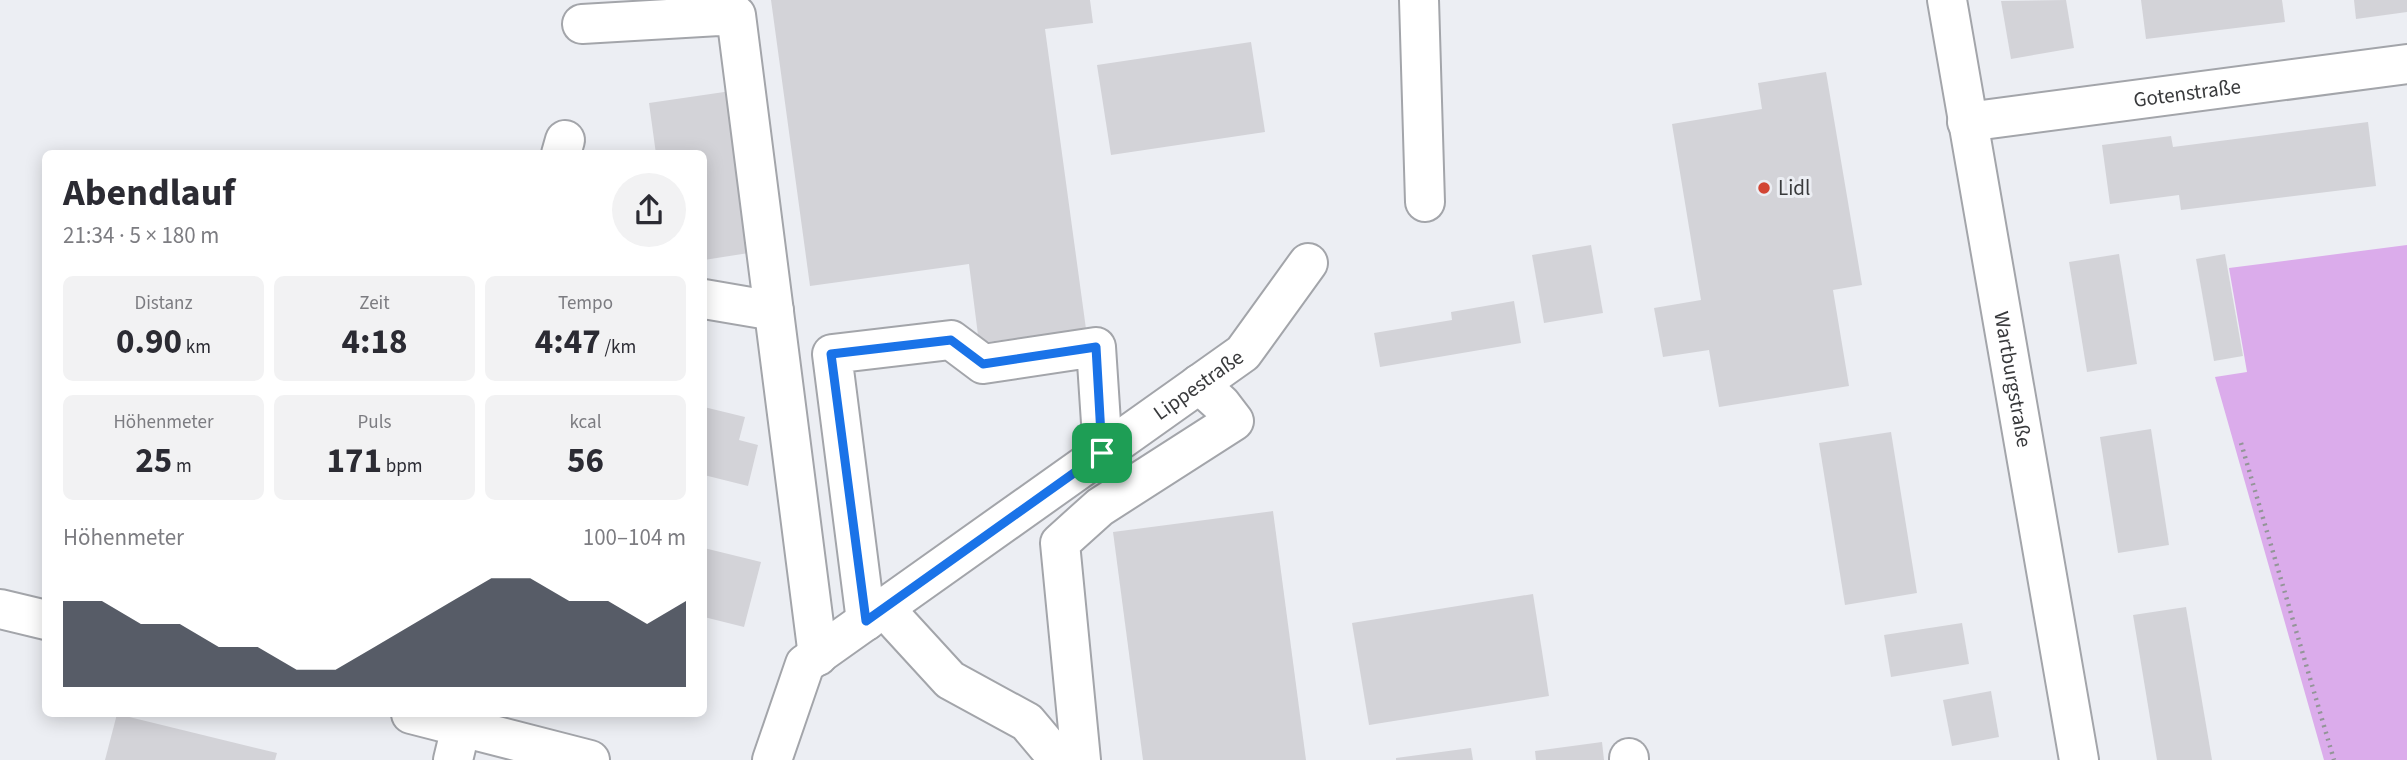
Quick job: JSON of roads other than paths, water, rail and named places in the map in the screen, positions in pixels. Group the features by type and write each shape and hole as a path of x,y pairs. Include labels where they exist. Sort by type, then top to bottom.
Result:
{"street":[{"path":"1419,0 1425,202"},
{"name":"Wartburgstraße","path":"1947,0 1966,122 2028,454 2079,760"},
{"path":"582,24 736,15 817,656"},
{"name":"Gotenstraße","path":"1966,122 2407,64"},
{"name":"Lippestraße","path":"772,760 805,664 1243,353 1308,263"},
{"path":"707,300 774,311"},
{"path":"1059,760 1027,722 950,680 875,615 831,354 951,340 983,364 1096,347 1102,453"},
{"path":"1081,760 1060,543 1100,507 1234,421 1221,404 1199,384"},
{"path":"0,609 42,619"},
{"path":"416,717 457,743 590,760"}],"place":[{"name":"Lidl","path":"1764,188"}]}
